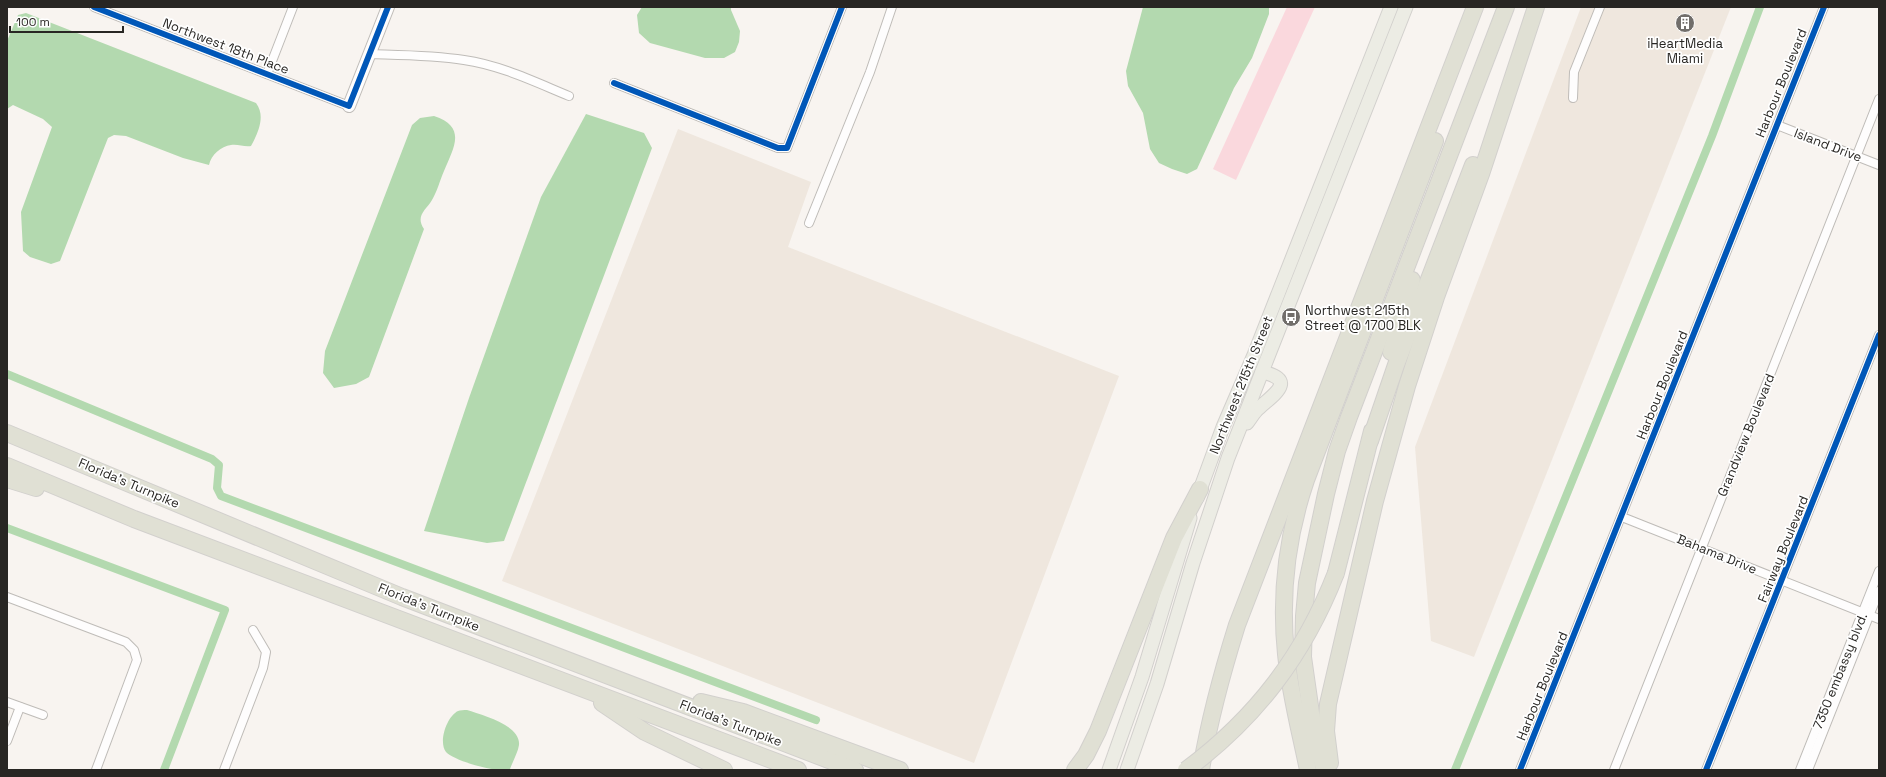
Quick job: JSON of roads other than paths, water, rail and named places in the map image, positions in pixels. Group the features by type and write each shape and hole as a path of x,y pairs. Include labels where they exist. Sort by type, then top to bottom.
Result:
{"highway":[{"path":"1201,770 1208,727 1218,686 1237,625 1475,7"},
{"path":"1308,770 1293,698 1284,634 1284,592 1294,522 1306,480 1450,100 1480,7"},
{"path":"1325,770 1315,741 1303,657 1307,583 1337,452 1506,7"},
{"path":"1370,441 1399,358 1535,7"},
{"path":"1332,770 1326,731 1328,704 1375,501 1407,386 1436,298 1481,174 1535,7"},
{"path":"1186,770 1211,751 1260,702 1291,662 1323,606 1336,573 1370,441 1389,358 1423,245 1439,203 1445,169"},
{"name":"Florida's Turnpike","path":"7,433 395,594 855,770"},
{"name":"Florida's Turnpike","path":"7,466 134,519 798,770"},
{"path":"7,479 134,519"},
{"path":"1075,770 1086,755 1098,731 1174,538 1200,489"},
{"path":"637,687 743,712 900,770"},
{"path":"581,689 645,732 724,770"}],"main road":[{"name":"Northwest 215th Street","path":"1109,770 1136,694 1200,489 1228,413 1254,355 1391,7"},
{"name":"Northwest 215th Street","path":"1127,770 1157,684 1206,524 1239,432 1406,7"},
{"path":"1239,432 1256,411 1274,397 1280,388 1278,378 1272,374 1262,372"}],"street":[{"name":"Northwest 18th Place","path":"94,7 349,106"},
{"path":"267,74 293,7"},
{"path":"349,106 388,7"},
{"path":"614,83 778,148 787,148 842,7"},
{"path":"809,223 870,72 892,7"},
{"path":"1573,98 1574,72 1600,7"},
{"name":"Harbour Boulevard","path":"1520,770 1824,7"},
{"path":"369,54 465,60 506,71 569,96"},
{"name":"Grandview Boulevard","path":"1614,770 1879,99"},
{"name":"Island Drive","path":"1777,125 1879,165"},
{"name":"Fairway Boulevard","path":"1706,770 1879,335"},
{"name":"Bahama Drive","path":"1622,517 1702,547 1879,619"},
{"name":"7350 embassy blvd.","path":"1800,770 1866,614 1879,571"},
{"path":"1808,770 1866,614 1879,591"},
{"path":"7,597 126,642 134,650 137,660 96,770"},
{"path":"224,770 263,668 266,652 253,630"},
{"path":"7,702 43,715"},
{"path":"7,741 20,707"}],"waterway":[{"path":"1455,770 1712,136 1760,7"},
{"path":"7,374 212,459 219,465 217,488 221,496 816,720"},
{"path":"7,528 225,610 164,770"}],"place":[{"name":"iHeartMedia Miami","path":"1685,23"},
{"name":"Northwest 215th Street @ 1700 BLK","path":"1291,317"}]}
